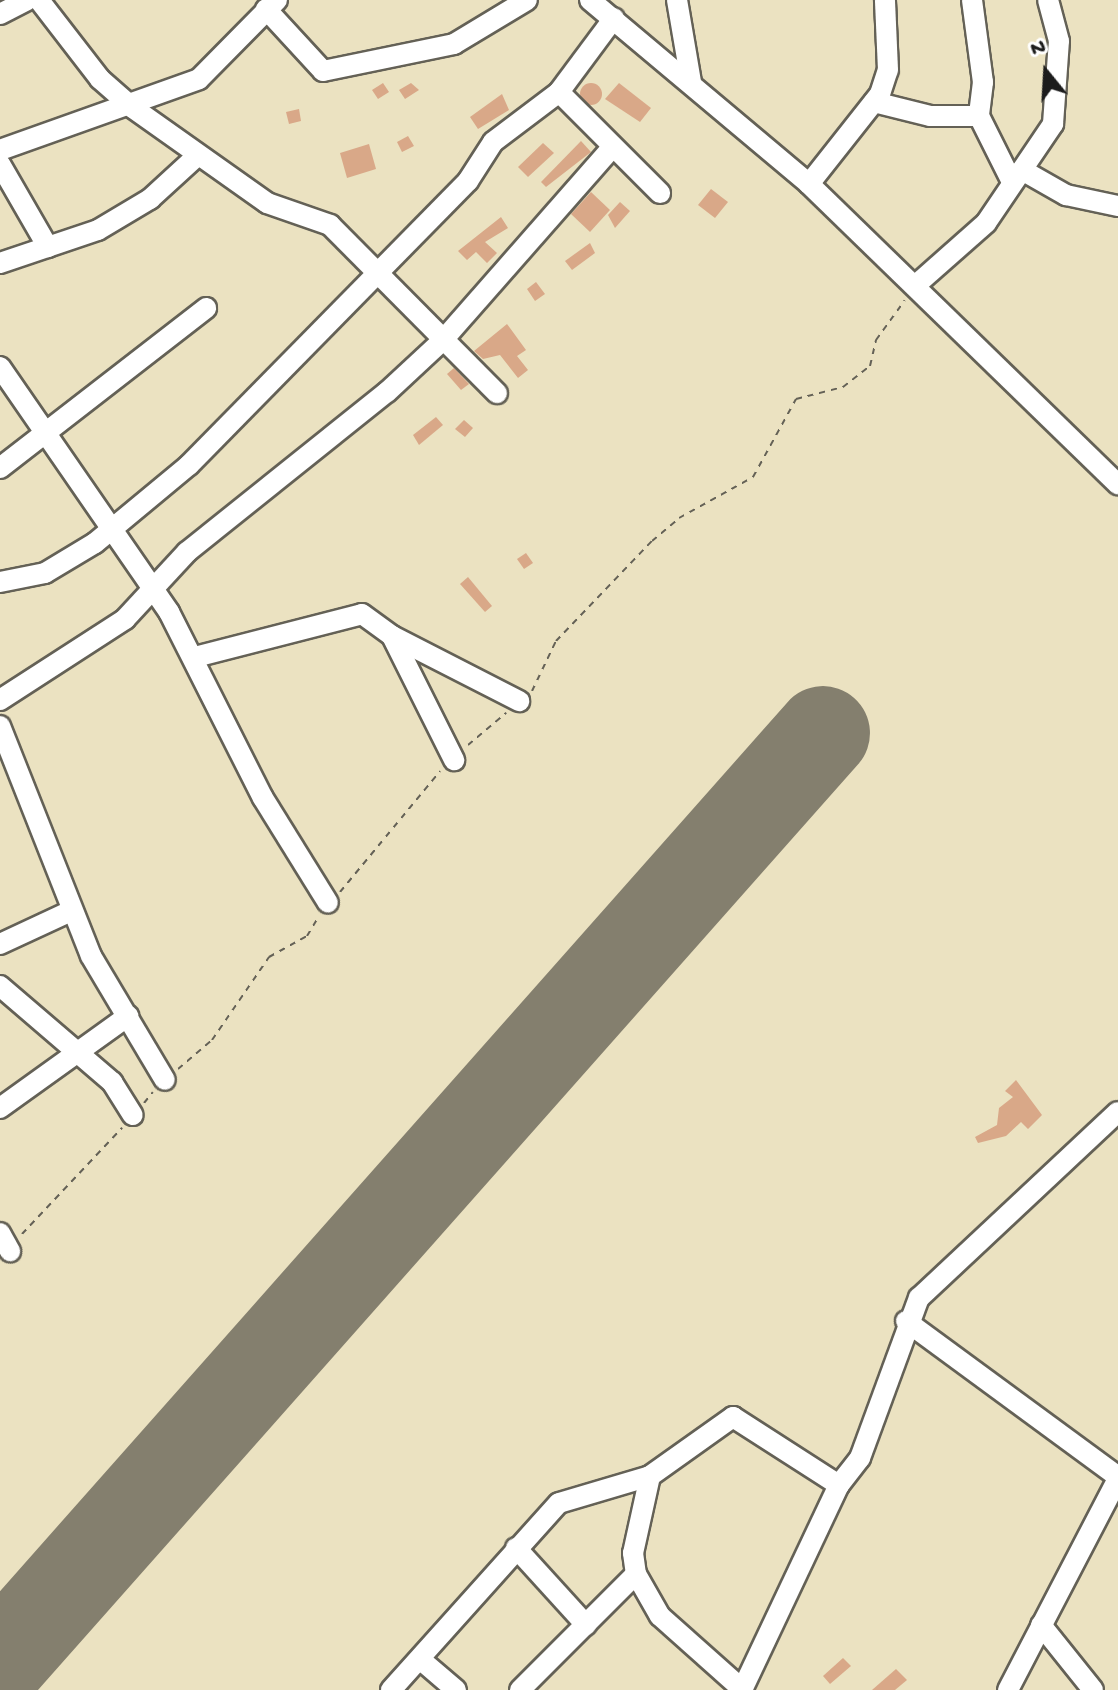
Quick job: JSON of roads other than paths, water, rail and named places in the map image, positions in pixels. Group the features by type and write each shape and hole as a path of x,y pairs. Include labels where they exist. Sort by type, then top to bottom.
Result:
{"street":[{"path":"0,14 27,0"},
{"path":"39,0 100,79 133,108 267,203 330,225 497,393"},
{"path":"0,150 133,108 199,79 271,4 323,71 454,44 527,0"},
{"path":"590,0 809,184 917,284 1118,484"},
{"path":"677,0 691,82"},
{"path":"809,184 874,102 888,70 885,0"},
{"path":"972,0 983,82 979,116 1017,176 1115,210"},
{"path":"917,284 986,223 1053,124 1060,96 1048,0"},
{"path":"0,582 45,573 110,531 255,404 376,271 468,181 493,142 559,92 614,18"},
{"path":"559,92 611,149 660,193"},
{"path":"874,102 930,116 979,116"},
{"path":"0,700 83,651 153,590 187,552 332,440 443,340 611,149"},
{"path":"0,263 98,230 150,199 198,155"},
{"path":"0,164 48,247"},
{"path":"0,468 206,308"},
{"path":"0,367 153,590 195,657 263,798 328,903"},
{"path":"195,657 362,614 392,636 519,701"},
{"path":"392,636 454,760"},
{"path":"0,726 71,911 165,1080"},
{"path":"0,944 71,911"},
{"path":"0,986 78,1057 112,1082 133,1115"},
{"path":"0,1108 78,1057 128,1016"},
{"path":"650,1476 633,1553 636,1574 660,1616 742,1690 839,1485 860,1458 906,1321 952,1261 1118,1112"},
{"path":"906,1321 1118,1478 1008,1690"},
{"path":"391,1690 559,1503 650,1476 733,1417 839,1485"},
{"path":"516,1548 586,1625"},
{"path":"520,1690 636,1574"},
{"path":"1041,1625 1093,1690"},
{"path":"421,1660 456,1690"}]}
